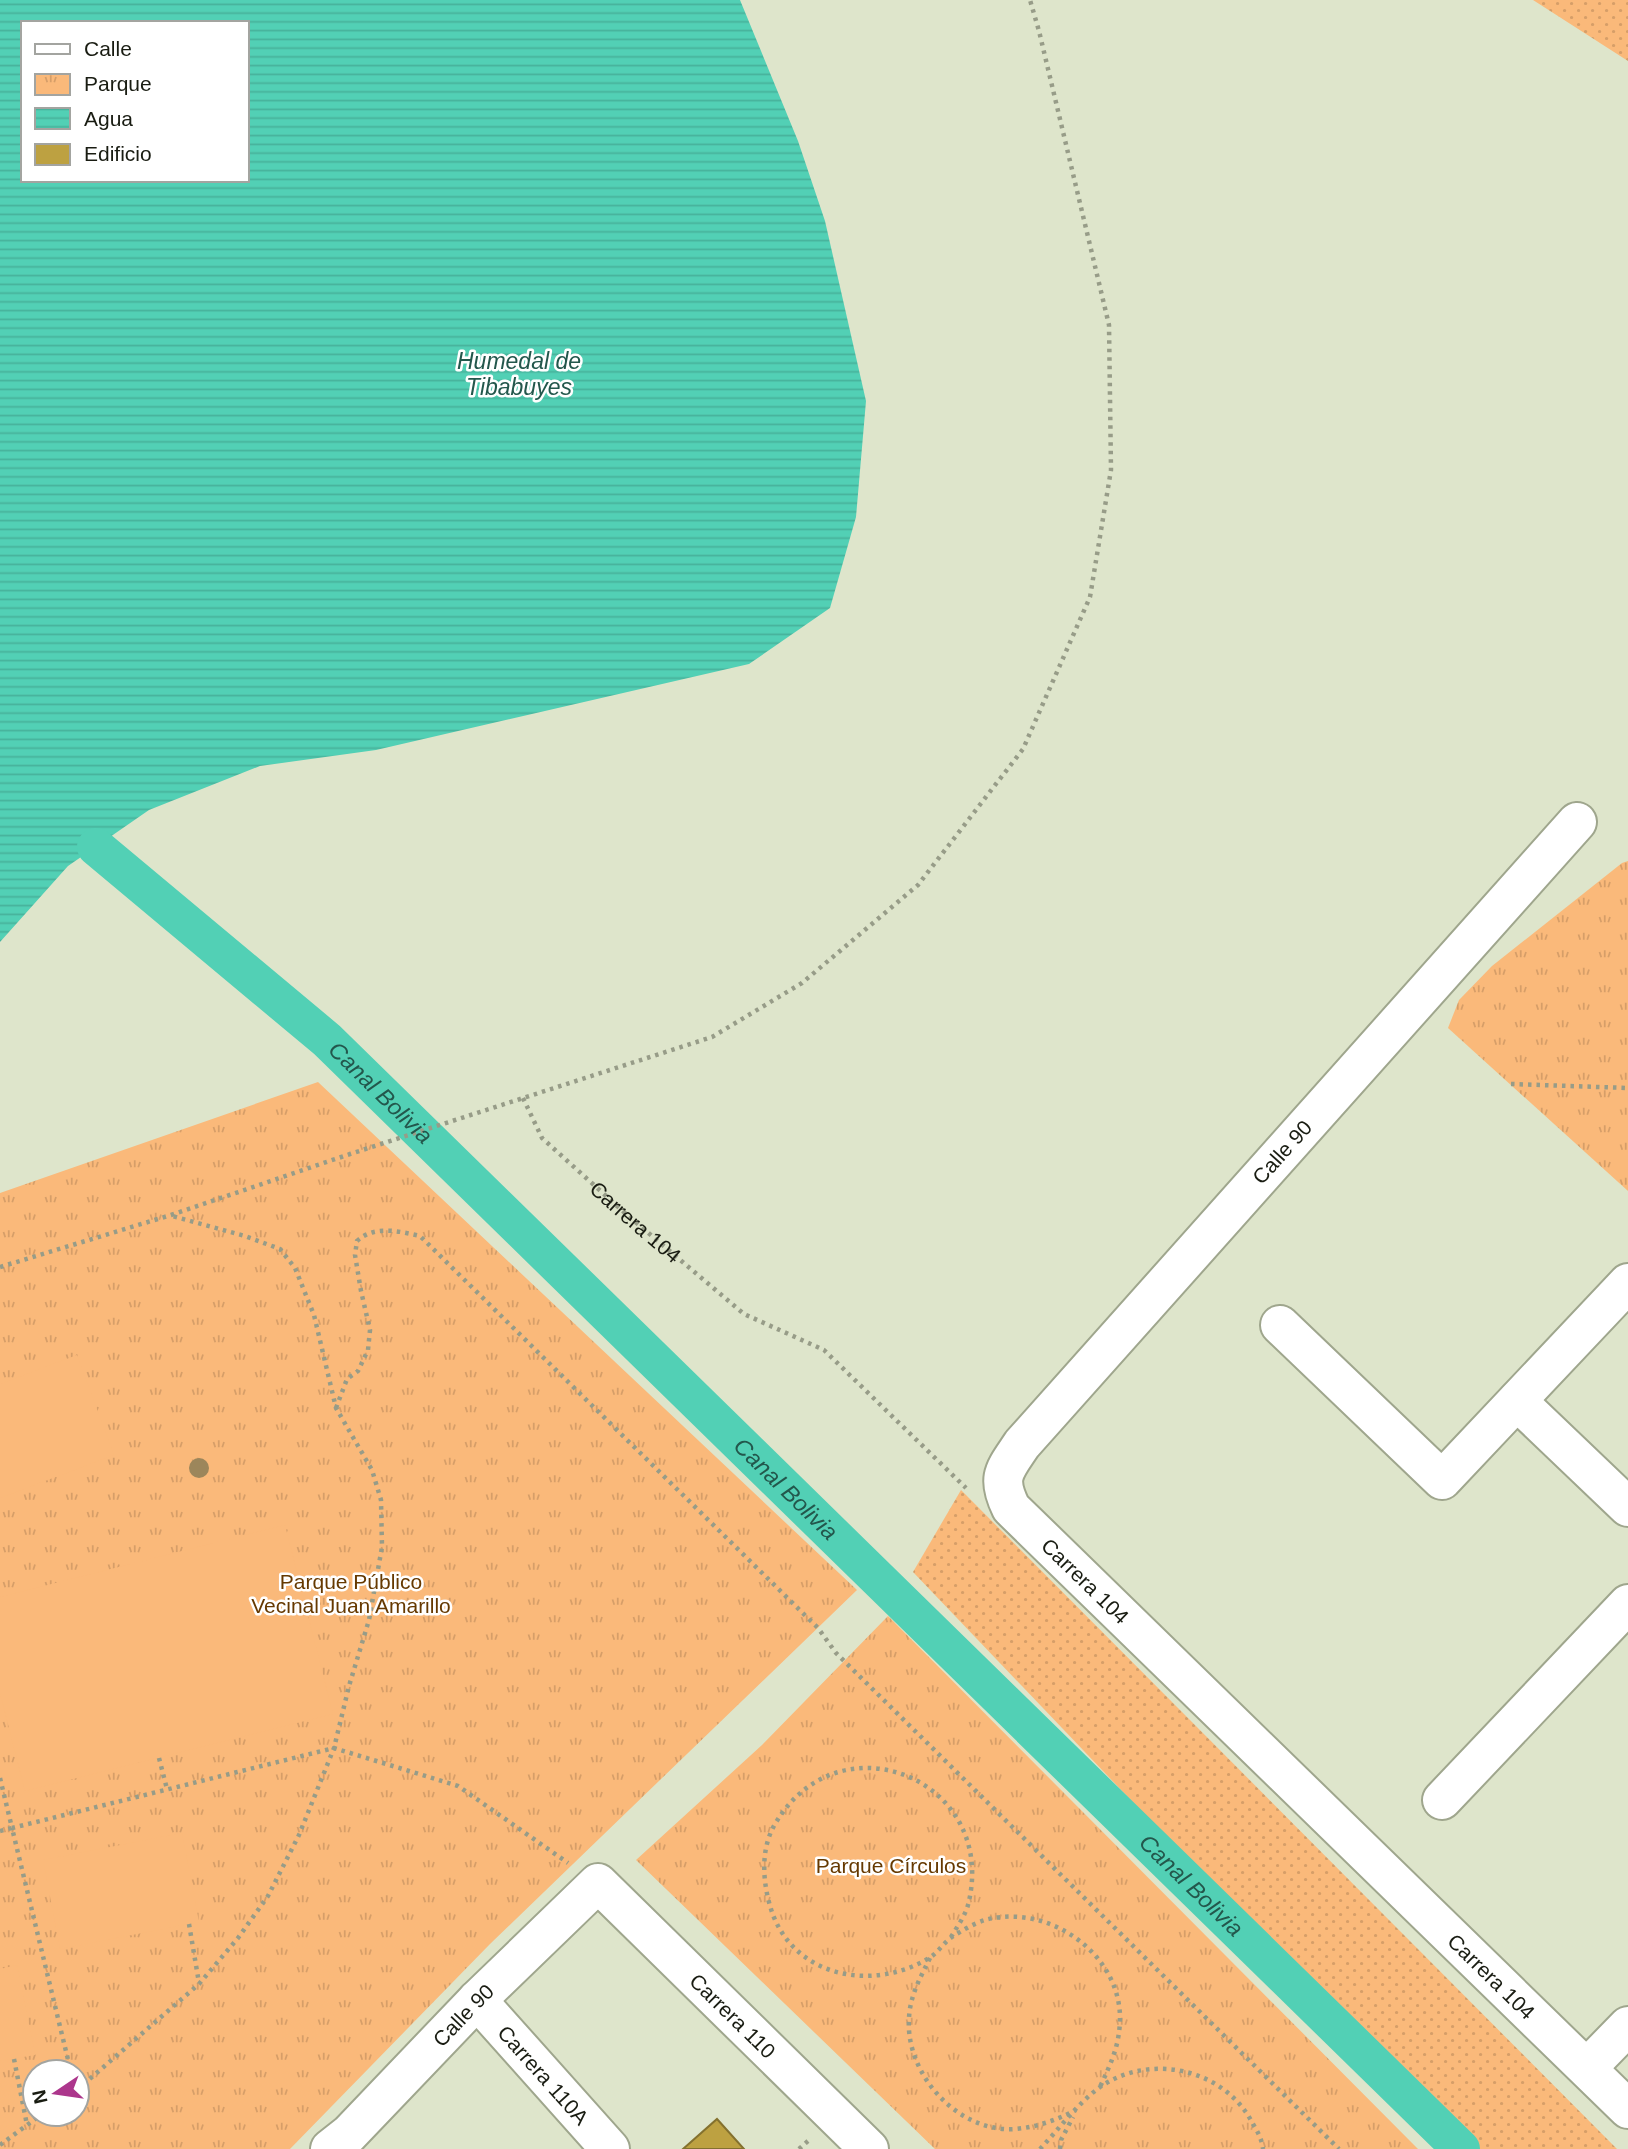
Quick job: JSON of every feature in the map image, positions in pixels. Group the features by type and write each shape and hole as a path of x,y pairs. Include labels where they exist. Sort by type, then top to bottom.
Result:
{"street":[{"name":"Calle 90","path":"1002,1490 1005,1470 1022,1444 1577,822"},
{"path":"1280,1325 1442,1480 1628,1283"},
{"path":"1517,1401 1628,1507"},
{"name":"Carrera 104","path":"1002,1490 1011,1508 1628,2109"},
{"path":"1442,1800 1628,1604"},
{"name":"Calle 90","path":"347,2144 477,2000 598,1883"},
{"name":"Carrera 110","path":"598,1883 869,2149"},
{"name":"Carrera 110A","path":"477,2000 610,2149"},
{"path":"1587,2068 1628,2026"}],"path":[{"path":"0,1267 171,1215 712,1037 802,983 918,885 1023,749 1090,597 1111,470 1109,325 1040,31 1030,0"},
{"path":"1511,1084 1628,1088"},
{"name":"Carrera 104","path":"523,1098 542,1138 626,1214 744,1314 824,1350 965,1488 1002,1490"},
{"path":"91,2078 199,1984 238,1938 268,1896 299,1835 334,1748 369,1620 382,1548 381,1500 372,1470 336,1408 314,1315 295,1268 280,1249 171,1215"},
{"path":"336,1408 347,1379 358,1371 368,1350 370,1331 355,1255 357,1241 365,1233 379,1231 420,1236 818,1628 836,1653 1339,2149"},
{"path":"0,1831 334,1748 458,1786 598,1883"},
{"path":"159,1758 167,1789"},
{"path":"931,1957 900,1973 865,1978 831,1971 801,1953 778,1927 765,1894 764,1859 774,1825 795,1797 823,1776 857,1768 891,1769 924,1783 950,1806 967,1837 973,1872 968,1907 951,1937 931,1957 915,1987 908,2019 913,2053 928,2083 951,2107 980,2123 1013,2129 1046,2125 1076,2110"},
{"path":"0,1778 68,2058"},
{"path":"951,1937 985,1920 1022,1917 1059,1926 1089,1948 1111,1979 1120,2016 1116,2053 1100,2087"},
{"path":"189,1924 199,1984"},
{"path":"14,2059 21,2094"},
{"path":"1040,2149 1100,2087 1129,2073 1161,2067 1194,2073 1223,2088 1247,2112 1262,2141 1263,2149"},
{"path":"1060,2149 1061,2140 1076,2110"},
{"path":"0,2144 22,2128"}],"green space":[{"path":"1533,0 1628,0 1628,61"},
{"path":"1628,861 1628,1191 1448,1028 1459,1000 1492,966"},
{"name":"Parque Público Vecinal Juan Amarillo","path":"318,1082 857,1590 490,1944 290,2149 0,2149 0,1193"},
{"path":"77,1355 114,1455 0,1498 0,1384"},
{"path":"961,1490 1617,2149 1464,2149 913,1572"},
{"path":"285,1525 333,1714 25,1791 0,1693 0,1597"},
{"name":"Parque Círculos","path":"888,1616 1418,2149 935,2149 636,1860 762,1745"},
{"path":"182,1833 199,1922 60,1949 43,1860"},
{"path":"17,1965 35,2055 0,2061 0,1969"}],"water":[{"name":"Humedal de Tibabuyes","path":"0,0 740,0 798,141 825,221 866,401 856,517 830,608 749,664 376,750 260,766 149,810 68,866 0,942"}],"building":[{"path":"717,2119 744,2149 683,2149"}],"waterway":[{"name":"Canal Bolivia","path":"96,847 327,1040 1461,2149"}]}
